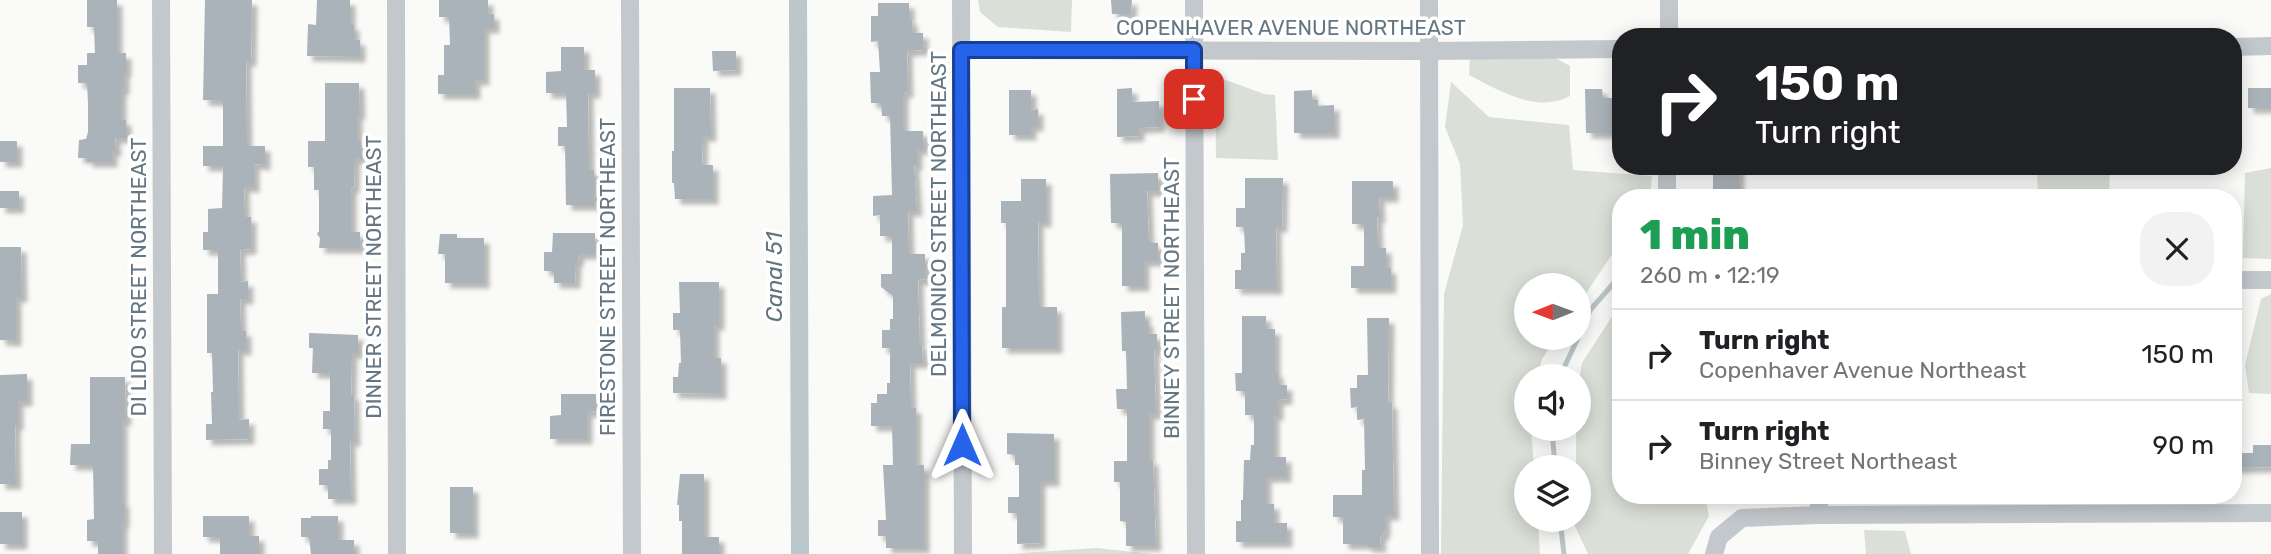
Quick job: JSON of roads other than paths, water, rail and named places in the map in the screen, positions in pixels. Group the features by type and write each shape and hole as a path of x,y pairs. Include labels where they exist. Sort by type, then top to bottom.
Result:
{"street":[{"name":"DI LIDO STREET NORTHEAST","path":"161,0 163,554"},
{"name":"DINNER STREET NORTHEAST","path":"396,0 397,554"},
{"name":"FIRESTONE STREET NORTHEAST","path":"630,0 632,554"},
{"name":"DELMONICO STREET NORTHEAST","path":"961,0 963,554"},
{"name":"BINNEY STREET NORTHEAST","path":"1194,0 1196,554"},
{"path":"1429,0 1430,554"},
{"path":"1669,0 1669,28"},
{"path":"2242,47 2271,46"},
{"name":"COPENHAVER AVENUE NORTHEAST","path":"961,50 1612,49"},
{"path":"2242,280 2271,279"},
{"path":"1819,504 1819,515"},
{"path":"1716,545 1742,518 1819,515 2271,513"}],"waterway":[{"name":"Canal 51","path":"798,0 800,554"},
{"path":"1591,309 1612,285"},
{"path":"1566,364 1572,350"},
{"path":"1553,441 1554,455"},
{"path":"1561,532 1564,554"}]}
